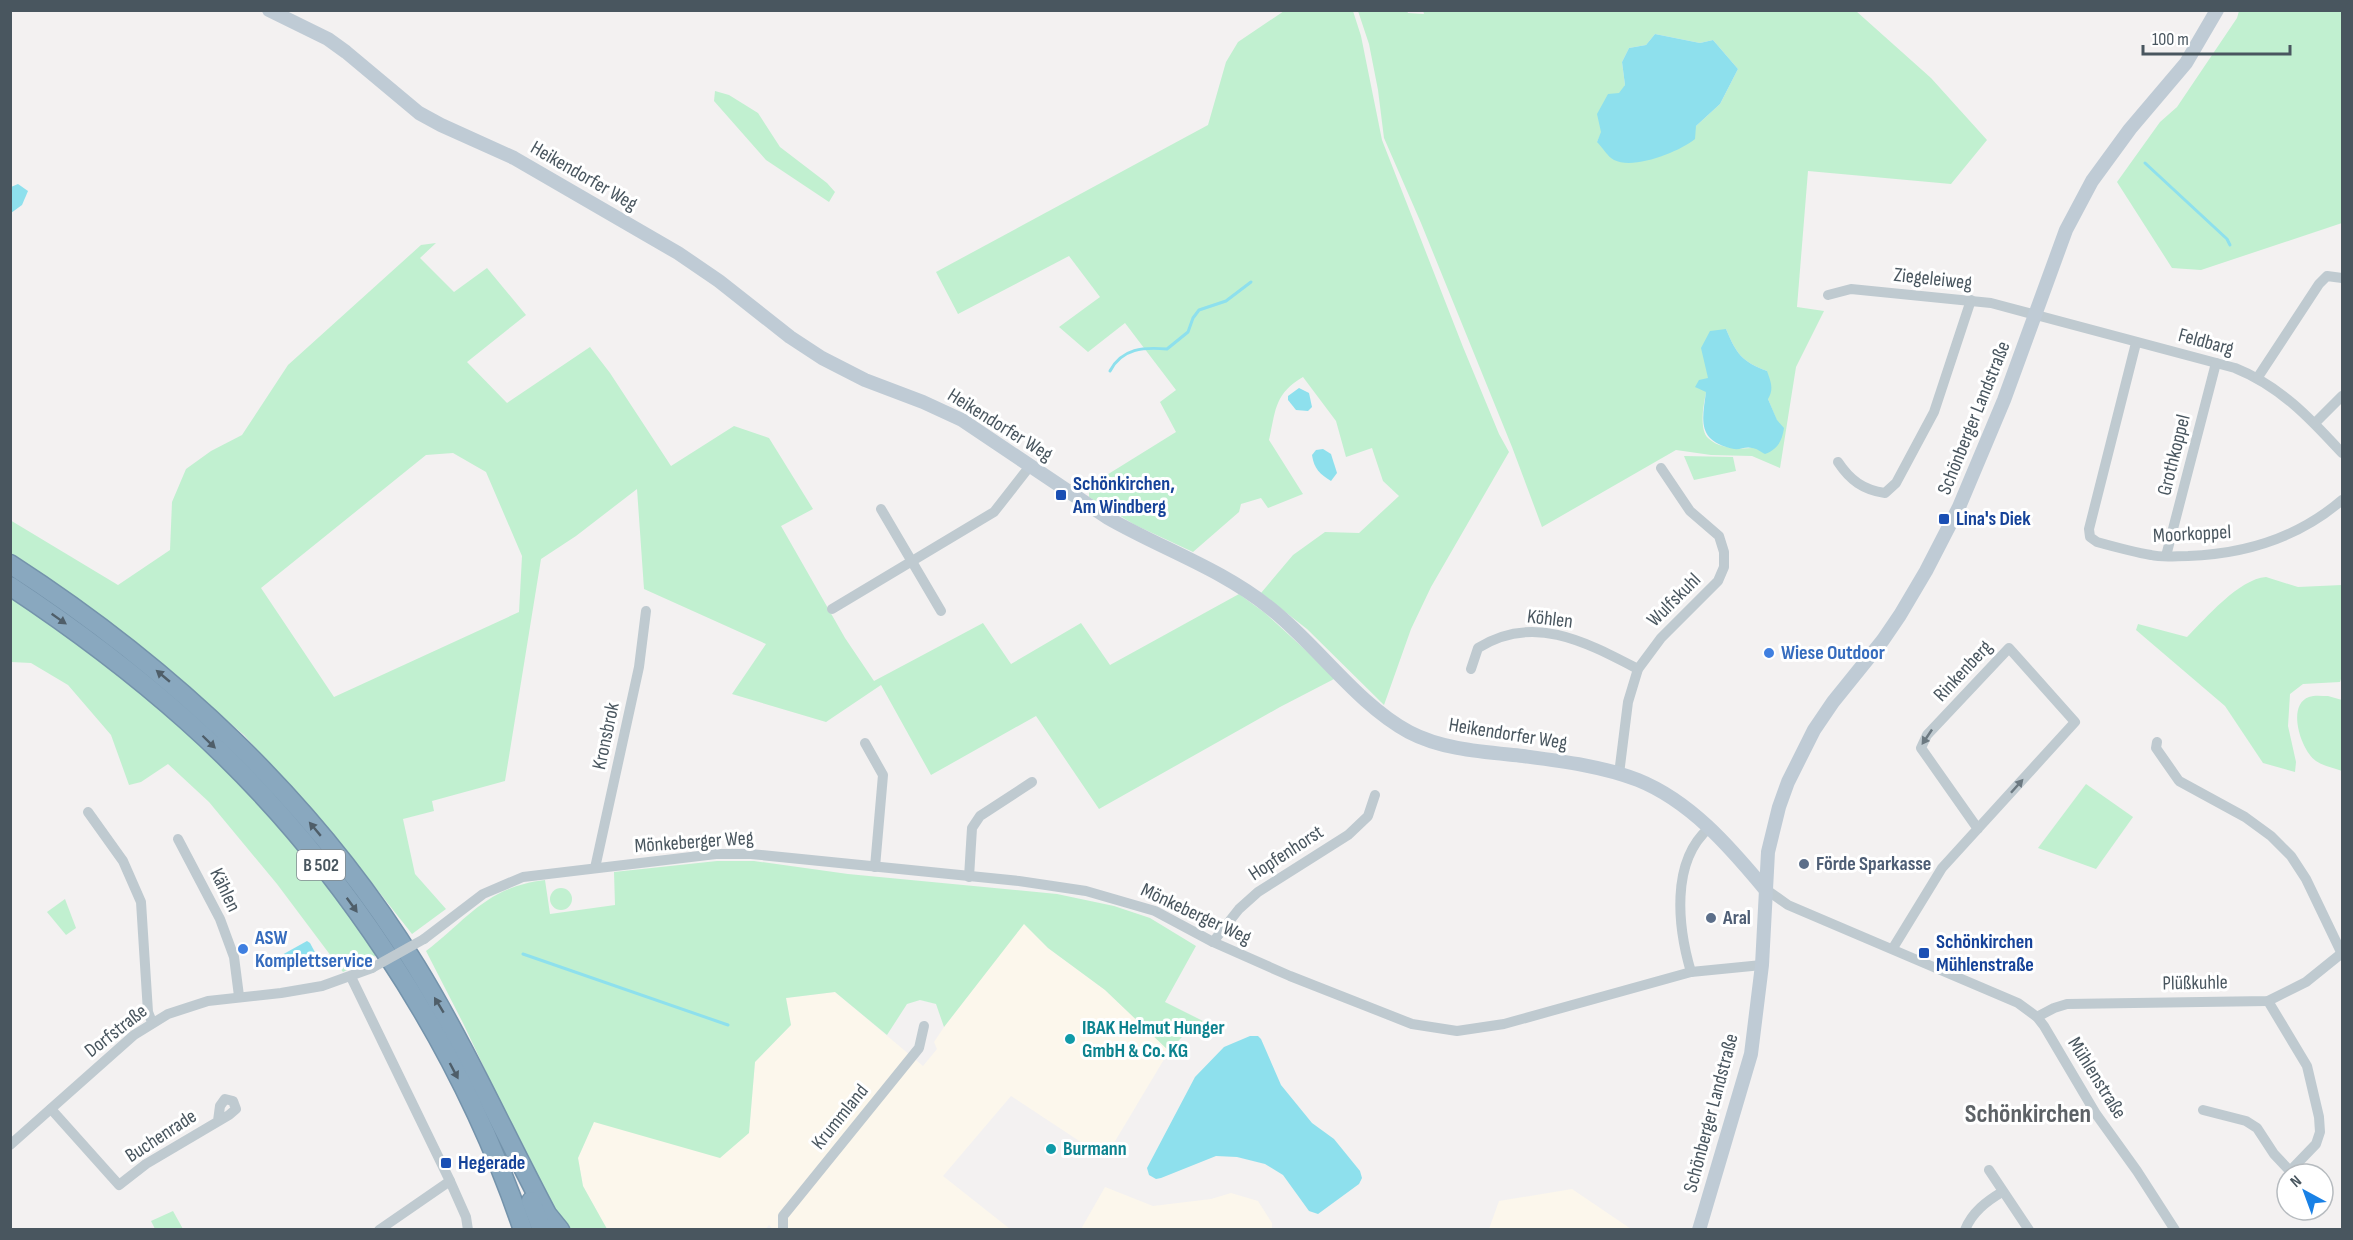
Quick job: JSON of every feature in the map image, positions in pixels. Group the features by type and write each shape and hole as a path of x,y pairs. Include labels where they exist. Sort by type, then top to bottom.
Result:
{"highway":[{"name":"B 502","path":"10,564 92,620 171,682 241,747 305,817 365,892 415,964 446,1016 504,1132 542,1230"},
{"name":"B 502","path":"10,586 117,662 188,722 267,802 325,870 381,946 429,1024 484,1133 523,1230"},
{"path":"504,1132 547,1214 560,1230"}],"street":[{"name":"Heikendorfer Weg","path":"269,10 328,39 419,113 514,158 678,253 718,281 790,338 822,358 865,380 924,402 951,415 1132,532 1221,575 1261,601 1304,638 1384,715 1409,732 1438,744 1556,760 1638,780 1691,812 1709,828 1764,888"},
{"name":"Schönberger Landstraße","path":"1699,1230 1750,1054 1762,965 1764,888 1768,852 1779,807 1800,756 1833,702 1889,632 1938,549 1959,507 2004,400 2066,230 2092,181 2130,129 2186,63 2217,10"},
{"path":"2258,377 2319,284 2327,276 2343,278"},
{"name":"Ziegeleiweg","path":"1828,295 1851,289 1971,300 2034,315"},
{"path":"1838,462 1850,479 1874,492 1885,493 1896,483 1934,412 1971,300"},
{"name":"Feldbarg","path":"2034,315 2216,363 2258,377 2292,401 2343,453"},
{"name":"Moorkoppel","path":"2136,343 2089,529 2090,537 2097,543 2151,555 2222,554 2266,544 2299,530 2343,500"},
{"name":"Grothkoppel","path":"2166,556 2216,363"},
{"path":"2315,423 2343,396"},
{"path":"832,609 994,512 1030,466"},
{"name":"Wulfskuhl","path":"1618,774 1628,702 1638,669 1661,638 1718,581 1724,567 1724,552 1719,536 1690,511 1661,468"},
{"path":"881,509 941,611"},
{"name":"Kronsbrok","path":"595,868 639,667 646,611"},
{"name":"Köhlen","path":"1471,669 1478,648 1494,638 1515,633 1545,632 1589,644 1638,669"},
{"name":"Rinkenberg","path":"1893,948 1942,868 1978,829 2075,722 2009,648 1927,735 1921,748 1978,829"},
{"path":"2157,742 2156,748 2179,781 2245,817 2271,836 2291,856 2307,879 2342,953"},
{"path":"865,743 884,775 875,867"},
{"path":"969,877 972,828 975,822 980,816 1032,782"},
{"name":"Hopfenhorst","path":"1213,942 1221,929 1258,892 1348,835 1368,816 1376,795"},
{"path":"88,812 123,861 141,902 148,1012 152,1022"},
{"path":"1691,972 1681,928 1681,893 1684,873 1692,848 1700,835 1709,828"},
{"name":"Kählen","path":"178,839 220,919 234,957 239,996"},
{"name":"Mönkeberger Weg","path":"562,872 716,854 751,854 1038,883 1086,891 1122,899 1155,911 1213,942 1290,976 1412,1024 1457,1031 1503,1024 1691,972 1762,965"},
{"name":"Dorfstraße","path":"10,1145 134,1035 152,1022 190,1006 239,996 280,993 322,986 351,977 424,939 483,894 500,885 523,877 562,872"},
{"name":"Mühlenstraße","path":"1764,888 1788,905 2018,1003 2037,1017 2096,1114 2138,1171 2175,1230"},
{"name":"Plüßkuhle","path":"2037,1017 2067,1004 2268,1001 2306,982 2342,953"},
{"path":"351,977 450,1181 466,1217 468,1230"},
{"path":"2203,1110 2246,1120 2257,1128 2274,1154 2290,1171 2316,1144 2320,1132 2319,1117 2307,1066 2268,1001"},
{"name":"Krummland","path":"783,1230 783,1216 919,1048 924,1026"},
{"name":"Buchenrade","path":"51,1109 119,1185 146,1164 218,1121"},
{"path":"1989,1170 2029,1230"},
{"path":"379,1230 450,1181"},
{"path":"1965,1230 1977,1211 1987,1201 2002,1192"}],"shaded area":[{"path":"1024,923 1048,948 1105,990 1169,1051 1105,1158 1011,1096 943,1176 1010,1229 773,1230 769,1225 765,1230 607,1229 583,1186 578,1158 594,1121 749,1133 755,1062 791,1025 786,998 835,992 923,1066 937,1049 934,1042 944,1027"},
{"path":"1105,1187 1153,1206 1211,1199 1231,1193 1258,1201 1272,1223 1272,1229 1081,1229"},
{"path":"1572,1189 1631,1229 1489,1229 1499,1201"}],"green space":[{"path":"1423,10 1856,11 1931,78 1987,140 1951,184 1808,171 1797,307 1824,311 1796,367 1780,468 1752,456 1711,455 1676,450 1542,527 1512,447 1384,138 1369,44 1358,11 1407,11 1424,14","holes":["1655,34 1700,43 1713,40 1738,69 1720,104 1696,126 1597,142 1625,85 1622,62 1629,48 1646,45","1726,329 1741,356 1751,364 1767,371 1768,399 1777,421 1752,448 1723,446 1708,438 1704,429 1704,401"]},
{"path":"1284,11 1353,11 1361,36 1382,140 1463,347 1499,434 1509,452 1431,587 1411,629 1384,705 1307,629 1261,593 1293,555 1325,532 1359,533 1399,496 1383,481 1372,448 1346,457 1336,421 1303,377 1281,396 1275,411 1269,440 1303,494 1268,508 1261,498 1241,504 1239,512 1193,552 1135,525 1089,497 1089,486 1176,432 1160,402 1176,390 1125,323 1088,352 1059,327 1100,297 1069,256 958,314 936,272 1208,125 1226,62 1238,42"},
{"path":"2239,11 2342,11 2342,223 2201,270 2172,268 2117,182 2160,122 2177,107 2237,18"},
{"path":"715,91 729,95 758,113 780,147 827,183 835,192 829,202 766,160 714,101"},
{"path":"436,243 420,258 454,292 487,268 526,315 467,362 507,403 590,347 610,373 671,466 734,426 769,438 813,509 781,526 845,638 874,681 983,623 1011,664 1081,623 1110,665 1239,594 1265,613 1336,678 1099,809 1036,716 931,775 881,685 826,722 732,694 766,644 644,589 637,489 576,536 541,559 505,781 432,801 434,811 403,819 415,874 446,909 412,934 346,850 244,735 126,636 11,557 10,520 118,585 170,550 172,502 186,469 211,451 242,435 288,365 421,245","holes":["453,453 486,472 522,556 519,612 334,697 261,588 426,455"]},
{"path":"1684,456 1733,457 1736,471 1694,480"},
{"path":"2266,577 2298,587 2342,585 2342,676 2340,682 2303,684 2290,694 2288,726 2296,762 2295,772 2263,763 2225,706 2136,630 2138,624 2187,637 2234,592 2256,579"},
{"path":"10,592 88,646 232,772 310,860 377,955 343,972 277,884 209,802 168,764 141,782 129,785 111,735 68,685 31,663 11,662"},
{"path":"2311,696 2328,696 2342,700 2342,771 2322,764 2310,756 2298,728 2298,709 2302,702"},
{"path":"2086,784 2133,817 2096,869 2038,848"},
{"path":"717,861 754,861 848,874 1057,894 1114,906 1150,918 1196,946 1165,1002 1203,1021 1182,1037 1169,1051 1105,990 1048,948 1024,924 944,1027 936,1004 920,1000 907,1004 887,1035 835,992 786,998 791,1025 755,1062 749,1133 720,1158 594,1122 578,1158 583,1186 607,1229 566,1229 552,1211 463,1023 426,951 492,897 525,884 545,880 550,914 615,905 614,872"},
{"path":"561,888 569,891 572,899 569,907 561,910 553,907 550,899 553,891"},
{"path":"65,899 76,928 66,935 47,912"},
{"path":"173,1211 183,1229 155,1229 151,1221"}],"water":[{"path":"1655,34 1700,43 1713,40 1738,69 1720,104 1696,126 1695,139 1656,158 1623,163 1612,159 1597,142 1601,132 1597,114 1608,94 1619,93 1625,85 1622,62 1629,48 1646,45"},
{"path":"18,184 28,191 22,205 11,213 11,187"},
{"path":"1726,329 1741,356 1751,364 1767,371 1770,379 1771,389 1768,399 1777,420 1784,428 1779,444 1765,454 1754,448 1734,449 1722,445 1713,441 1705,429 1703,412 1706,392 1695,387 1699,380 1708,378 1701,348 1710,331"},
{"path":"1299,388 1309,393 1312,407 1308,411 1296,410 1288,400 1288,396"},
{"path":"1323,449 1331,454 1337,473 1331,481 1318,471 1313,460 1312,455 1316,450"},
{"path":"307,941 317,956 316,960 282,968 278,958"},
{"path":"1250,1036 1258,1036 1261,1039 1281,1085 1312,1123 1334,1139 1360,1171 1362,1178 1359,1184 1318,1214 1309,1211 1283,1175 1265,1164 1237,1157 1216,1156 1161,1178 1156,1179 1149,1175 1147,1168 1195,1077 1224,1047"}],"waterway":[{"path":"2145,163 2227,239 2230,245"},
{"path":"1110,371 1115,363 1127,353 1150,348 1167,349 1188,332 1199,310 1226,301 1251,282"},
{"path":"523,954 728,1025"}],"place":[{"name":"Schönkirchen, Am Windberg","path":"1061,495"},
{"name":"Lina's Diek","path":"1944,519"},
{"name":"Wiese Outdoor","path":"1769,653"},
{"name":"Förde Sparkasse","path":"1804,864"},
{"name":"Aral","path":"1711,918"},
{"name":"ASW Komplettservice","path":"243,949"},
{"name":"Schönkirchen Mühlenstraße","path":"1924,953"},
{"name":"IBAK Helmut Hunger GmbH & Co. KG","path":"1070,1039"},
{"name":"Burmann","path":"1051,1149"},
{"name":"Hegerade","path":"446,1163"}],"district":[{"name":"Schönkirchen","path":"2028,1114"}]}
